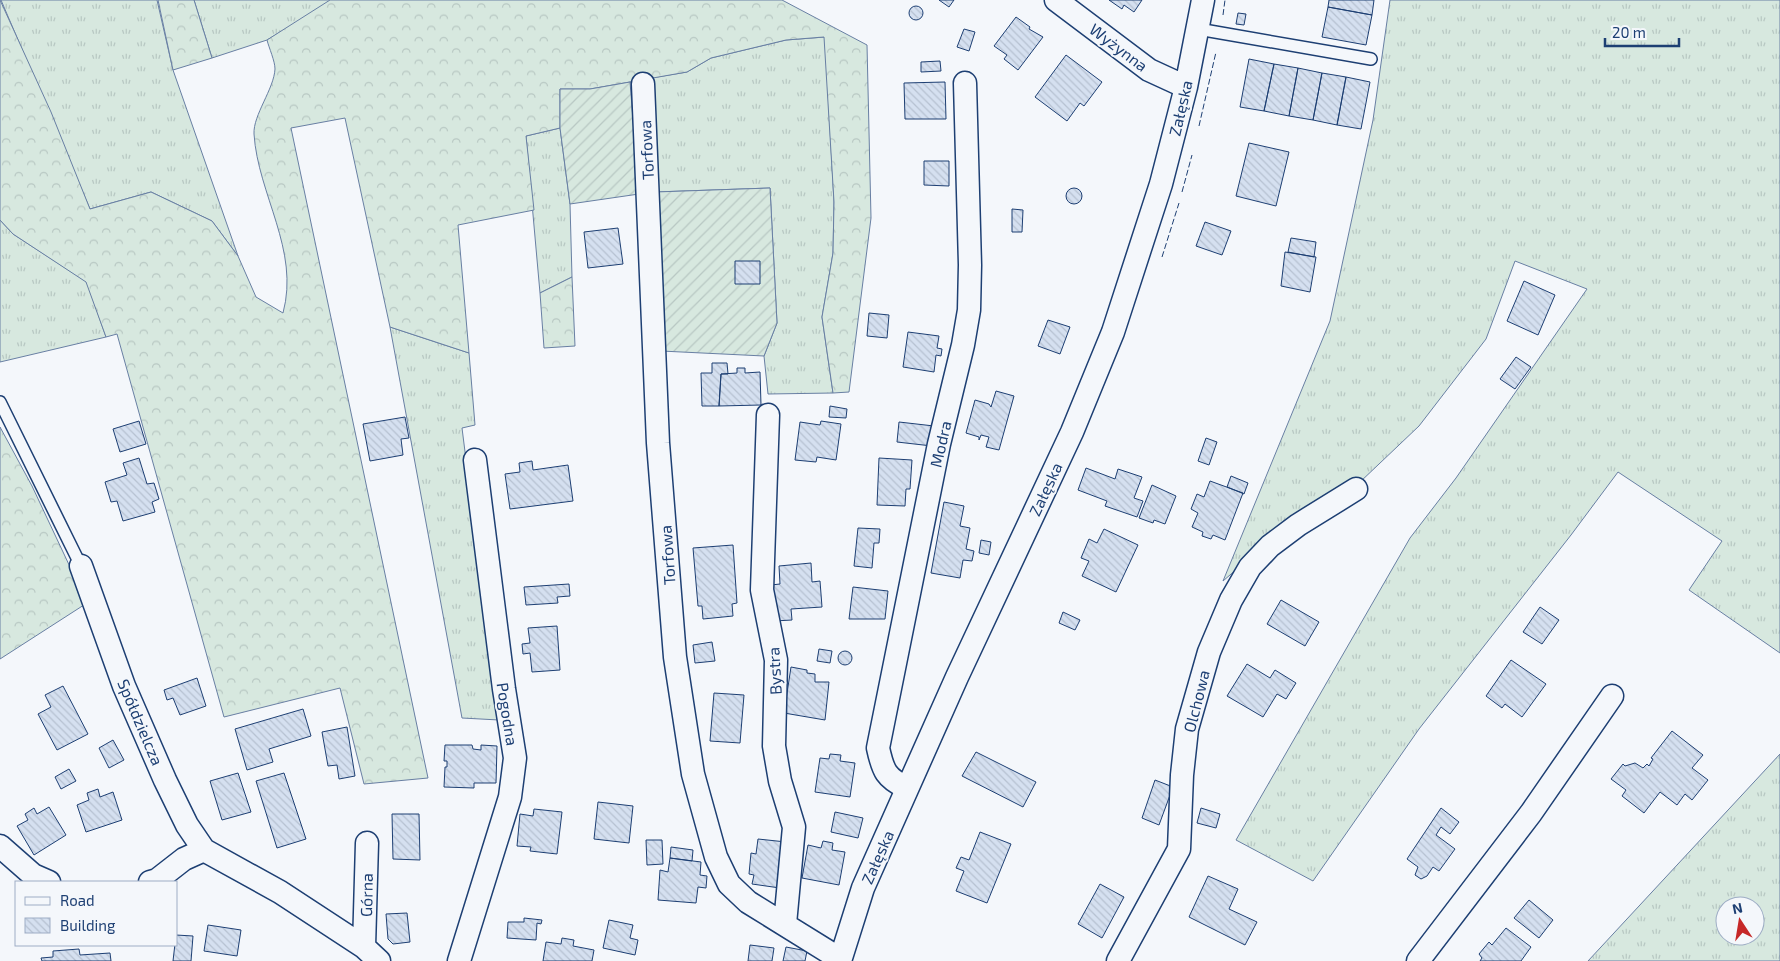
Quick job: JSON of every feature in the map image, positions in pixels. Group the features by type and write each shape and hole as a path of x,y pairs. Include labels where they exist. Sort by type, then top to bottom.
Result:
{"street":[{"name":"Wyżynna","path":"1056,0 1149,70 1186,87"},
{"name":"Załęska","path":"840,960 863,888 907,788 1072,432 1113,332 1161,184 1186,87 1203,0"},
{"name":"Modra","path":"907,788 894,782 886,775 878,748 939,444 963,345 968,310 970,265 965,83"},
{"name":"Torfowa","path":"643,84 658,443 675,657 687,745 716,857 729,884 748,902 840,960"},
{"name":"Bystra","path":"768,415 762,590 776,660 774,746 780,780 794,827 785,924"},
{"name":"Pogodna","path":"460,961 510,797 516,758 504,689 475,460"},
{"name":"Olchowa","path":"1118,961 1179,849 1182,775 1187,729 1209,652 1231,600 1250,567 1270,546 1298,525 1356,489"},
{"name":"Spółdzielcza","path":"81,566 124,686 165,780 188,825 204,850 280,892 372,954"},
{"path":"1418,961 1526,820 1612,696"},
{"name":"Górna","path":"367,843 372,954"},
{"path":"0,846 33,875 46,881"},
{"path":"154,881 184,859 204,850"}],"lane":[{"path":"1198,30 1371,59"},
{"name":"Spółdzielcza","path":"0,402 81,566"}],"green space":[{"path":"0,0 51,112 90,209 151,192 212,221 238,256 256,297 283,313 287,290 286,267 282,245 257,157 254,134 257,119 274,77 273,58 267,40 330,0 782,0 867,45 871,218 849,392 833,393 822,317 833,253 834,202 824,37 786,40 711,58 687,72 590,89 560,89 560,128 526,136 534,210 458,225 469,353 390,327 345,118 291,128 428,778 364,784 340,688 224,717 117,334 106,337 86,282 13,234 0,220"},
{"path":"1,0 157,0 173,70 238,256 212,221 151,192 90,209"},
{"path":"158,0 194,0 212,58 173,70"},
{"path":"194,0 330,0 331,2 267,40 212,58"},
{"path":"1390,0 1780,0 1780,653 1689,590 1722,541 1618,472 1419,729 1313,881 1236,840 1410,538 1456,478 1587,289 1515,261 1486,339 1419,426 1359,483 1274,537 1223,581 1330,321 1373,120"},
{"path":"825,37 834,202 833,253 822,317 833,393 768,394 764,356 777,323 770,188 655,192 651,78 687,72 711,58 786,40"},
{"path":"630,82 639,194 570,204 560,128 560,89 590,89"},
{"path":"560,128 570,204 572,277 540,293 526,136"},
{"path":"770,188 777,323 764,356 661,351 655,192"},
{"path":"0,220 13,234 87,282 106,337 0,362"},
{"path":"572,277 575,346 544,348 540,293"},
{"path":"390,327 469,353 475,425 462,428 499,720 462,718"},
{"path":"0,427 32,486 87,603 0,659"},
{"path":"1780,754 1780,961 1588,961"}],"building":[{"path":"939,0 954,0 949,7"},
{"path":"1109,0 1142,0 1134,12 1124,5 1122,9"},
{"path":"1329,0 1374,0 1372,15 1328,7"},
{"path":"916,6 921,8 923,13 921,18 916,20 911,18 909,13 911,8"},
{"path":"1328,7 1372,15 1366,45 1322,37"},
{"path":"1238,13 1246,14 1244,25 1236,24"},
{"path":"1016,17 1030,27 1029,29 1043,37 1018,70 1004,59 1007,55 994,46"},
{"path":"964,29 975,32 969,51 957,47"},
{"path":"1066,55 1102,82 1084,106 1080,103 1067,121 1035,97"},
{"path":"1249,59 1274,64 1264,111 1240,107"},
{"path":"940,61 941,71 921,72 921,62"},
{"path":"1274,64 1298,68 1289,116 1264,111"},
{"path":"1298,68 1322,73 1313,120 1289,116"},
{"path":"1322,73 1346,77 1337,125 1313,120"},
{"path":"1346,77 1370,82 1361,129 1337,125"},
{"path":"945,82 946,119 905,119 904,83"},
{"path":"1249,143 1289,152 1276,206 1236,196"},
{"path":"924,161 949,161 949,186 924,185"},
{"path":"1071,188 1077,188 1082,193 1080,202 1071,204 1066,199 1066,193"},
{"path":"1012,209 1023,210 1022,232 1012,232"},
{"path":"1205,222 1231,231 1222,255 1196,246"},
{"path":"618,228 623,264 588,268 584,232"},
{"path":"1291,238 1316,242 1314,257 1288,252"},
{"path":"1285,252 1316,257 1310,292 1281,286"},
{"path":"735,261 760,261 760,284 735,284"},
{"path":"1524,281 1555,295 1538,335 1507,321"},
{"path":"869,313 889,315 887,338 867,336"},
{"path":"1048,320 1070,327 1060,354 1038,346"},
{"path":"908,332 939,336 937,348 942,349 941,356 936,355 934,372 903,367"},
{"path":"1516,357 1531,367 1515,389 1500,379"},
{"path":"712,363 727,363 728,374 721,374 719,406 702,406 701,373 712,373"},
{"path":"737,368 745,368 745,373 760,372 761,405 719,406 721,374 737,373"},
{"path":"996,391 1014,396 999,450 986,447 989,437 981,435 979,440 979,437 966,433 975,400 989,404 991,407"},
{"path":"830,406 847,409 846,418 829,417"},
{"path":"405,417 409,438 401,439 403,455 370,461 363,424"},
{"path":"139,421 146,444 120,452 113,429"},
{"path":"821,421 841,424 836,460 817,457 816,462 795,460 800,422 820,425"},
{"path":"899,422 934,426 932,446 897,442"},
{"path":"1206,438 1217,442 1209,465 1198,461"},
{"path":"139,458 147,484 154,483 159,499 152,502 155,512 123,521 117,501 111,502 105,482 127,475 123,463"},
{"path":"879,458 912,460 910,489 906,489 905,506 877,505"},
{"path":"532,461 533,470 568,465 573,501 510,509 505,474 520,472 519,463"},
{"path":"1086,468 1115,479 1118,469 1142,477 1134,498 1143,501 1137,517 1105,506 1107,501 1078,490"},
{"path":"1231,476 1248,483 1244,494 1227,487"},
{"path":"1210,481 1243,493 1225,540 1213,535 1211,539 1202,536 1203,532 1192,527 1198,513 1191,509 1197,494 1204,497"},
{"path":"1152,485 1176,496 1165,524 1154,520 1153,523 1139,518"},
{"path":"944,502 964,506 960,526 970,528 966,549 974,551 972,561 963,560 960,578 931,573"},
{"path":"858,528 880,529 879,543 874,543 872,568 854,566"},
{"path":"1104,529 1138,545 1116,592 1082,576 1089,561 1081,558 1089,539 1097,543"},
{"path":"981,540 991,542 989,555 979,553"},
{"path":"733,545 737,603 732,604 733,616 703,619 702,606 698,606 693,548"},
{"path":"811,563 812,582 820,581 822,607 791,609 792,620 774,621 771,585 780,584 779,566"},
{"path":"569,584 570,596 557,597 558,603 526,605 524,587"},
{"path":"853,587 888,591 885,619 849,619"},
{"path":"1281,600 1319,622 1305,646 1267,624"},
{"path":"1540,607 1559,620 1542,644 1523,632"},
{"path":"1063,612 1080,620 1075,630 1059,623"},
{"path":"557,626 560,670 532,672 530,653 523,654 522,644 530,643 528,628"},
{"path":"712,642 715,661 695,663 693,645"},
{"path":"819,649 832,651 830,663 817,661"},
{"path":"842,651 848,651 852,658 848,665 842,665 838,661 838,655"},
{"path":"1511,660 1546,684 1522,717 1505,704 1502,708 1486,696"},
{"path":"1247,664 1270,678 1275,670 1296,683 1286,699 1277,694 1263,717 1227,696"},
{"path":"791,667 807,670 807,673 815,674 815,682 829,682 825,720 784,713"},
{"path":"197,678 206,706 180,715 173,698 167,700 164,690"},
{"path":"63,686 88,734 57,750 38,714 51,707 45,695"},
{"path":"714,693 744,695 740,743 710,741"},
{"path":"303,709 311,736 269,749 273,762 247,770 235,729"},
{"path":"347,727 355,776 339,779 337,765 328,766 322,732"},
{"path":"1672,731 1703,755 1692,768 1708,780 1692,800 1685,794 1677,805 1660,792 1644,813 1622,796 1626,790 1611,779 1623,764 1625,766 1635,763 1643,768 1647,764 1649,766 1653,759 1651,758"},
{"path":"113,740 124,760 109,768 99,748"},
{"path":"445,745 472,745 473,749 481,750 481,745 497,746 496,783 474,783 474,788 444,787 445,767 447,767 447,761 444,761"},
{"path":"976,752 1036,782 1023,807 962,776"},
{"path":"830,754 841,755 840,761 855,763 850,797 815,792 820,758 829,759"},
{"path":"69,769 76,781 61,789 55,777"},
{"path":"238,773 251,812 222,820 210,781"},
{"path":"284,773 306,839 277,848 256,781"},
{"path":"1155,780 1173,787 1159,825 1142,818"},
{"path":"98,789 100,797 113,792 122,820 86,832 77,805 89,800 87,793"},
{"path":"598,802 633,806 629,843 594,839"},
{"path":"49,807 66,835 34,855 17,826 28,820 25,814 34,808 37,814"},
{"path":"1201,808 1220,814 1216,828 1197,823"},
{"path":"1441,808 1459,822 1450,834 1441,827 1436,835 1455,849 1439,871 1433,867 1427,876 1421,879 1415,875 1418,867 1407,859"},
{"path":"534,809 562,812 557,854 530,851 531,847 517,846 520,814 533,816"},
{"path":"835,812 863,818 858,838 831,832"},
{"path":"392,814 419,814 420,860 393,859"},
{"path":"980,832 1011,844 987,903 956,891 964,871 956,868 961,857 969,860"},
{"path":"758,839 786,842 780,888 752,884 754,875 749,874 751,853 756,854"},
{"path":"646,840 662,840 663,864 647,865"},
{"path":"823,841 833,843 832,850 845,852 839,885 802,878 808,845 821,848"},
{"path":"671,847 693,850 692,861 670,858"},
{"path":"670,858 701,862 700,875 707,876 706,888 698,887 696,903 658,900 660,870 668,872"},
{"path":"1208,876 1238,889 1229,909 1257,922 1245,945 1189,917"},
{"path":"1100,884 1124,897 1102,938 1078,924"},
{"path":"1529,900 1553,920 1539,938 1514,918"},
{"path":"407,913 410,942 393,944 388,939 386,914"},
{"path":"524,918 542,920 541,924 537,923 536,940 507,938 508,922 524,922"},
{"path":"609,920 633,925 630,938 638,940 635,955 603,948"},
{"path":"208,925 241,930 237,956 204,951"},
{"path":"1506,928 1531,947 1521,961 1480,961 1482,958 1479,954 1489,942 1492,945"},
{"path":"178,935 193,936 191,961 173,961 175,946 178,946"},
{"path":"562,938 574,940 573,946 594,950 592,961 543,961 546,942 561,944"},
{"path":"750,945 774,948 772,961 748,961"},
{"path":"786,947 807,951 805,961 783,961"},
{"path":"79,949 80,955 110,953 111,961 42,961 41,958 53,957 53,951"}],"fence":[{"path":"1223,15 1225,0"},
{"path":"1199,126 1216,52"},
{"path":"1182,192 1192,155"},
{"path":"1162,257 1179,203"}]}
